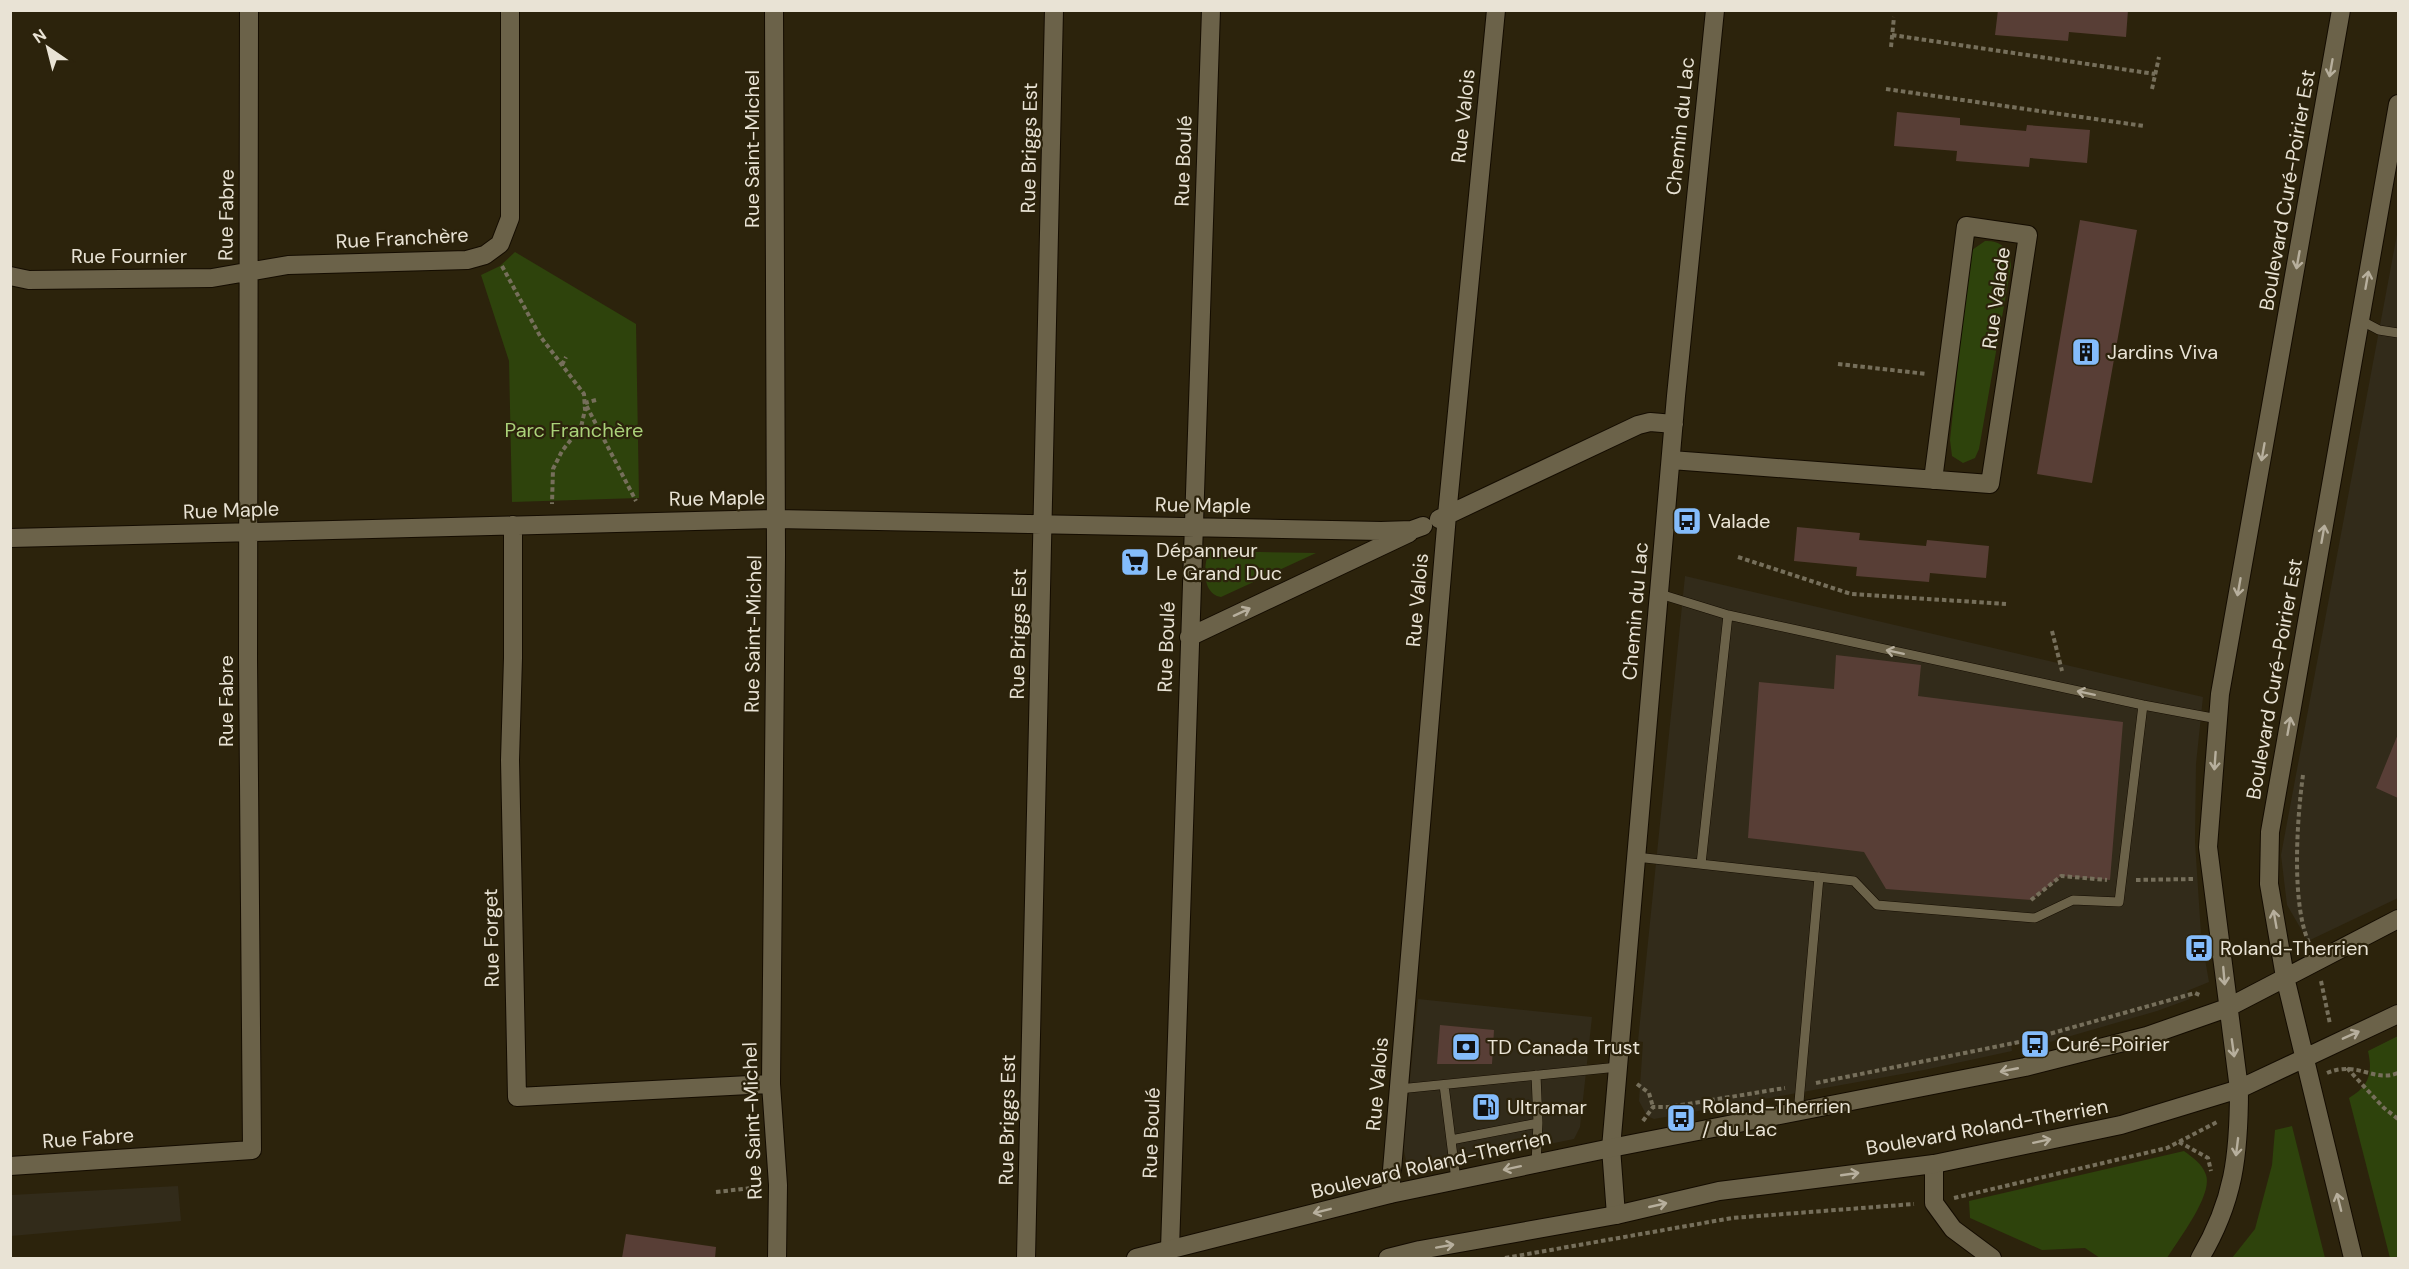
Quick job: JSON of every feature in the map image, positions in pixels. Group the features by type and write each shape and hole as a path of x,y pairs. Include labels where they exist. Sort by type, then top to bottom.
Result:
{"street":[{"name":"Rue Fabre","path":"10,1166 252,1150 249,10"},
{"name":"Rue Franchère","path":"248,272 288,265 468,260 485,255 500,244 510,218 510,10"},
{"name":"Rue Saint-Michel","path":"774,10 776,519 771,1084 778,1185 777,1258"},
{"name":"Rue Briggs Est","path":"1026,1258 1054,10"},
{"name":"Rue Boulé","path":"1170,1249 1211,10"},
{"name":"Rue Valois","path":"1390,1194 1447,515 1496,10"},
{"name":"Chemin du Lac","path":"1616,1215 1611,1148 1674,424 1715,10"},
{"name":"Boulevard Curé-Poirier Est","path":"2200,1258 2214,1235 2232,1187 2240,1126 2239,1089 2210,878 2208,847 2222,684 2341,10"},
{"name":"Boulevard Curé-Poirier Est","path":"2353,1258 2285,977 2269,884 2270,832 2398,104"},
{"name":"Rue Valade","path":"1671,460 1933,480 1990,484 2028,235 1966,226 1933,480"},
{"name":"Rue Fournier","path":"10,276 29,279 212,278 248,272"},
{"name":"Rue Maple","path":"1189,637 1638,425 1650,422 1674,424"},
{"name":"Rue Maple","path":"10,538 776,519 1399,531 1423,526"},
{"name":"Rue Forget","path":"513,525 510,760 517,1097 771,1084"},
{"name":"Boulevard Roland-Therrien","path":"1136,1258 1390,1194 2025,1067 2146,1036 2227,1008 2398,919"},
{"name":"Boulevard Roland-Therrien","path":"1388,1258 1420,1254 1616,1215 1719,1191 1934,1164 2121,1125 2239,1089 2398,1014"},
{"path":"1934,1164 1934,1203 1953,1229 1992,1258"}],"lane":[{"path":"2360,320 2379,330 2398,333"},
{"path":"1659,594 1728,615 2218,720"},
{"path":"1701,864 1728,615"},
{"path":"1636,857 1854,881 1877,906 2035,918 2073,900 2119,902 2143,705"},
{"path":"1801,1110 1801,1086 1819,877"},
{"path":"1399,1089 1618,1067"},
{"path":"1536,1075 1538,1123 1536,1163"},
{"path":"1444,1084 1456,1180"},
{"path":"1451,1140 1538,1123"}],"path":[{"path":"1891,47 1894,18"},
{"path":"1892,35 2156,74"},
{"path":"2152,89 2160,57"},
{"path":"1886,89 2144,126"},
{"path":"501,264 540,336 580,386 585,403 636,501"},
{"path":"562,365 566,357"},
{"path":"1839,364 1947,376"},
{"path":"585,403 596,399"},
{"path":"552,504 553,469 562,451 581,427 585,403"},
{"path":"1738,557 1851,594 2006,604"},
{"path":"2052,631 2066,689"},
{"path":"2304,767 2296,846 2302,929 2317,961 2340,1068"},
{"path":"2021,899 2031,900 2061,876 2122,881 2210,878"},
{"path":"1643,1121 1653,1107 1670,1107 1801,1086 2024,1041 2195,993 2227,1008"},
{"path":"2346,1067 2384,1108 2398,1119"},
{"path":"2178,1142 2208,1158 2213,1177"},
{"path":"716,1192 778,1185"}],"shaded area":[{"path":"2398,229 2398,898 2308,941 2287,905 2281,855"},
{"path":"1685,576 2203,697 2196,764 2195,842 2201,934 2192,936 2197,960 2205,959 2209,982 2187,991 2190,999 2050,1042 2047,1036 2011,1045 2012,1051 1924,1070 1654,1119 1647,1116 1639,1101 1643,1042 1638,1041"},
{"path":"1418,999 1592,1017 1580,1127 1574,1139 1420,1170 1412,1169 1407,1165 1403,1147"},
{"path":"178,1186 181,1221 11,1236 11,1195"}],"green space":[{"path":"1985,241 1996,242 2004,247 2011,260 2011,266 1979,449 1975,458 1963,463 1952,456 1950,440 1969,257 1972,250"},
{"name":"Parc Franchère","path":"515,252 636,324 639,498 512,502 509,361 481,275 500,266"},
{"path":"1209,551 1316,553 1221,597 1210,591 1207,585 1205,571"},
{"path":"2398,1036 2398,1258 2390,1258 2349,1098 2361,1089 2368,1079 2370,1066 2368,1051"},
{"path":"2292,1126 2325,1258 2232,1258 2255,1229 2272,1165 2275,1130"},
{"path":"2184,1151 2202,1167 2207,1184 2200,1205 2167,1258 2100,1258 2085,1248 2042,1250 1970,1218 1969,1201"}],"building":[{"path":"1998,10 2128,10 2126,37 2069,32 2068,41 1995,35"},
{"path":"1897,112 1960,118 1960,125 2026,131 2027,125 2090,130 2087,163 2030,158 2029,167 1956,161 1957,151 1894,146"},
{"name":"Jardins Viva","path":"2080,220 2137,230 2092,483 2037,474"},
{"path":"1797,527 1860,533 1859,540 1926,546 1927,540 1989,546 1986,578 1930,573 1929,582 1856,576 1857,567 1794,561"},
{"path":"1836,655 1921,665 1918,696 2123,722 2110,880 2061,876 2031,900 1886,889 1864,852 1748,838 1759,682 1834,689"},
{"path":"2398,734 2398,798 2376,788"},
{"name":"TD Canada Trust","path":"1440,1025 1494,1030 1492,1064 1437,1064"},
{"path":"626,1234 716,1247 715,1258 622,1258"}],"place":[{"name":"Jardins Viva","path":"2086,352"},
{"name":"Valade","path":"1687,521"},
{"name":"Dépanneur Le Grand Duc","path":"1135,562"},
{"name":"Roland-Therrien","path":"2199,948"},
{"name":"Curé-Poirier","path":"2035,1044"},
{"name":"TD Canada Trust","path":"1466,1047"},
{"name":"Ultramar","path":"1486,1107"},
{"name":"Roland-Therrien / du Lac","path":"1681,1118"}]}
